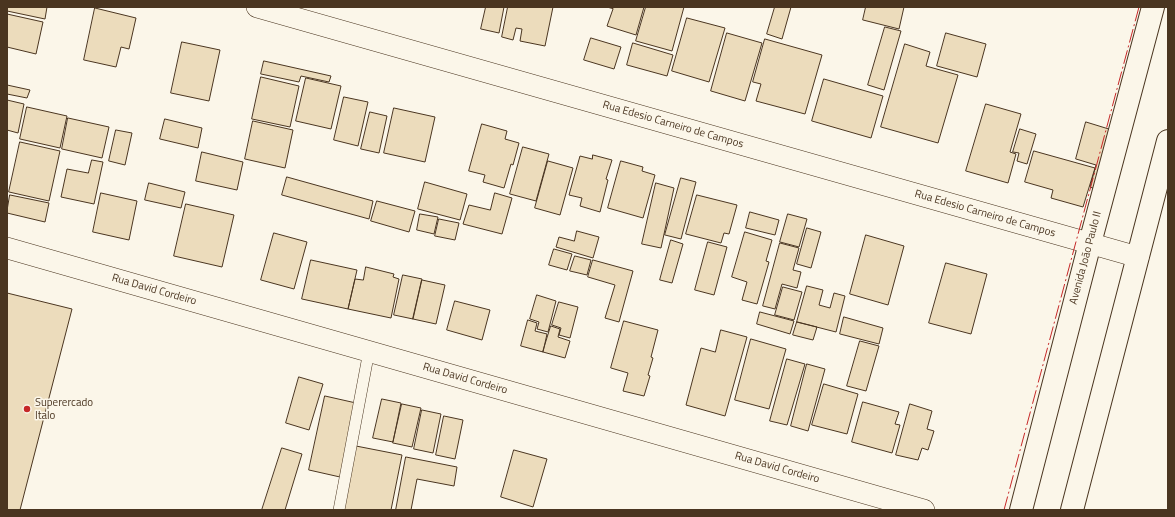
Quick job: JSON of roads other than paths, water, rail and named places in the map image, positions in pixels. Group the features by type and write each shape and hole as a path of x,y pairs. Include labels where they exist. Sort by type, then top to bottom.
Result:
{"main road":[{"name":"Avenida João Paulo II","path":"1021,510 1153,7"},
{"path":"1072,510 1168,141"}],"street":[{"name":"Rua Edesio Carneiro de Campos","path":"257,7 1138,257"},
{"name":"Rua David Cordeiro","path":"7,248 924,510"}],"lane":[{"path":"340,510 369,352"}],"place":[{"name":"Superercado Italo","path":"27,409"}]}
